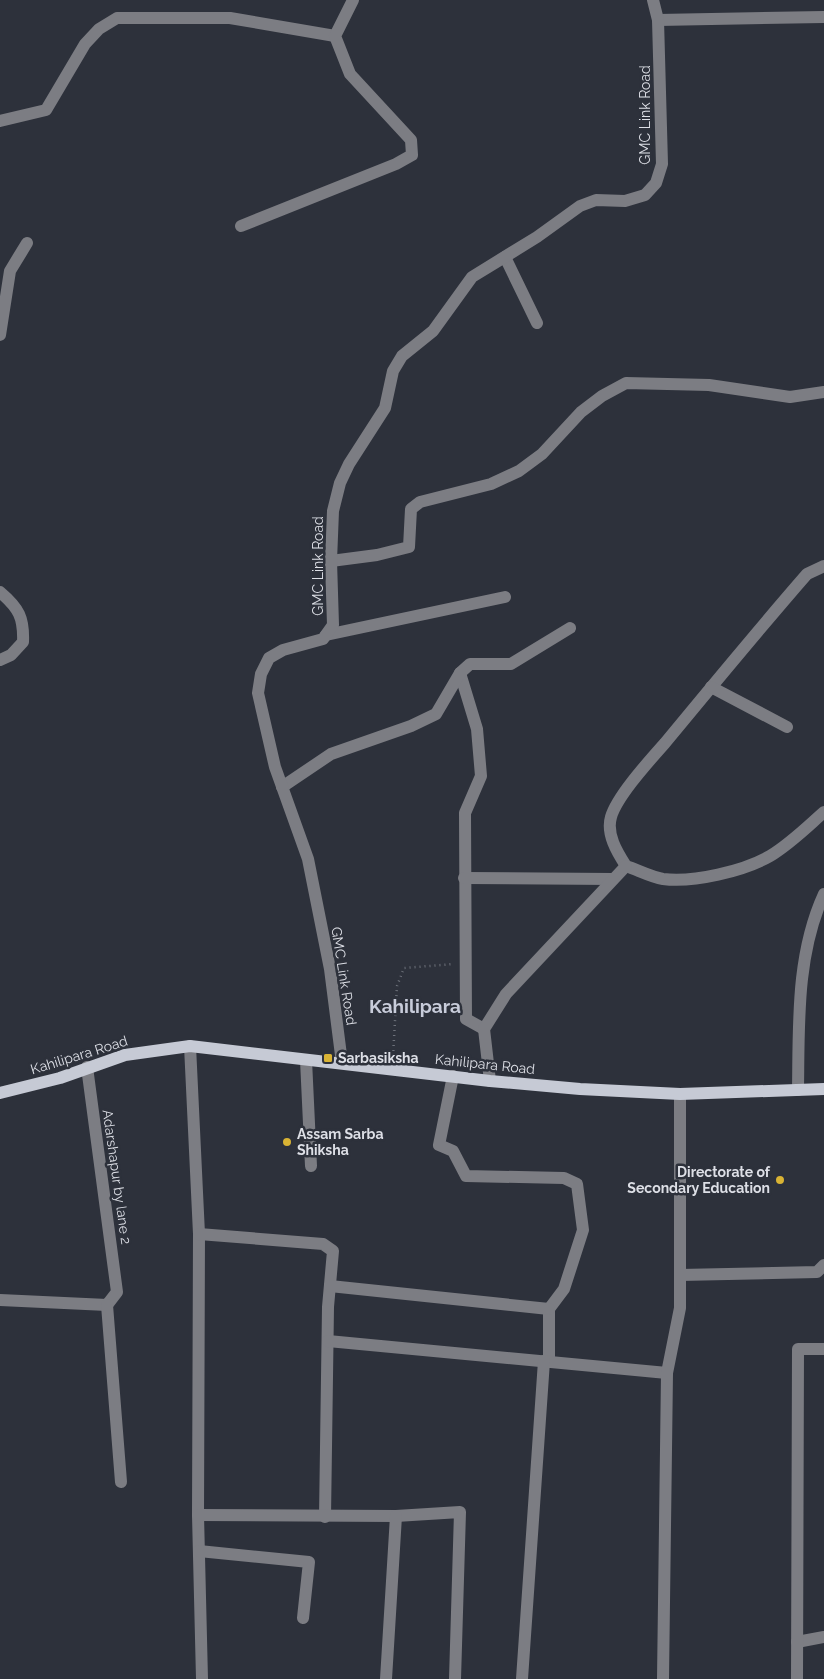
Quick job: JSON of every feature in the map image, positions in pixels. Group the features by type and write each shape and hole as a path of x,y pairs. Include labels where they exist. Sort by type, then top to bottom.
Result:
{"main road":[{"name":"Kahilipara Road","path":"0,1093 60,1078 125,1055 190,1046 490,1081 680,1094 824,1089"}],"street":[{"path":"241,226 396,164 412,155 411,140 350,74 335,36 353,0"},
{"name":"GMC Link Road","path":"342,1063 330,969 308,859 275,767 258,693 261,674 270,658 276,654 323,639 333,625 331,561 333,511 340,483 349,464 385,408 393,371 402,356 433,331 472,277 580,206 596,200 625,201 645,195 656,183 662,164 658,20 653,0"},
{"path":"0,121 46,110 85,44 99,29 117,18 230,18 335,36"},
{"path":"658,20 824,18"},
{"path":"0,336 10,271 26,243"},
{"path":"505,257 537,323"},
{"path":"331,561 377,555 409,547 411,509 420,502 491,484 519,471 542,454 581,412 602,396 626,383 709,385 790,397 824,392"},
{"path":"824,566 807,574 711,686 614,808 610,819 612,841 626,866 662,879 698,878 741,869 770,856 799,835 824,812"},
{"path":"0,592 15,604 24,624 23,642 11,656 0,660"},
{"path":"326,635 505,597"},
{"path":"282,787 331,754 411,726 436,714 460,673 470,664 511,664 570,628"},
{"path":"460,673 477,730 480,776 465,813 466,1019 484,1029"},
{"path":"711,686 786,726"},
{"path":"490,1081 484,1029 506,994 626,866"},
{"path":"464,878 613,879"},
{"path":"798,1090 802,968 808,938 824,894"},
{"path":"190,1046 199,1234 198,1515 202,1679"},
{"path":"306,1060 311,1166"},
{"name":"Adarshapur by lane 2","path":"87,1067 118,1292 107,1306"},
{"path":"453,1076 439,1145 453,1151 466,1176 564,1178 578,1184 583,1230 564,1289 550,1309 522,1679"},
{"path":"662,1679 667,1373 680,1308 680,1094"},
{"path":"199,1234 323,1244 333,1251 328,1341 326,1517"},
{"path":"680,1275 817,1272 824,1265"},
{"path":"330,1286 550,1309"},
{"path":"0,1300 107,1306 121,1482"},
{"path":"328,1341 667,1373"},
{"path":"796,1679 798,1349 824,1349"},
{"path":"198,1515 326,1517 396,1516 460,1512 455,1679"},
{"path":"386,1679 396,1516"},
{"path":"199,1552 309,1562 303,1618"},
{"path":"797,1642 824,1637"}],"path":[{"path":"392,1060 397,986 404,968 465,963"}],"place":[{"name":"Sarbasiksha","path":"328,1058"},
{"name":"Assam Sarba Shiksha","path":"287,1142"},
{"name":"Directorate of Secondary Education","path":"780,1180"}],"district":[{"name":"Kahilipara","path":"415,1006"}]}
